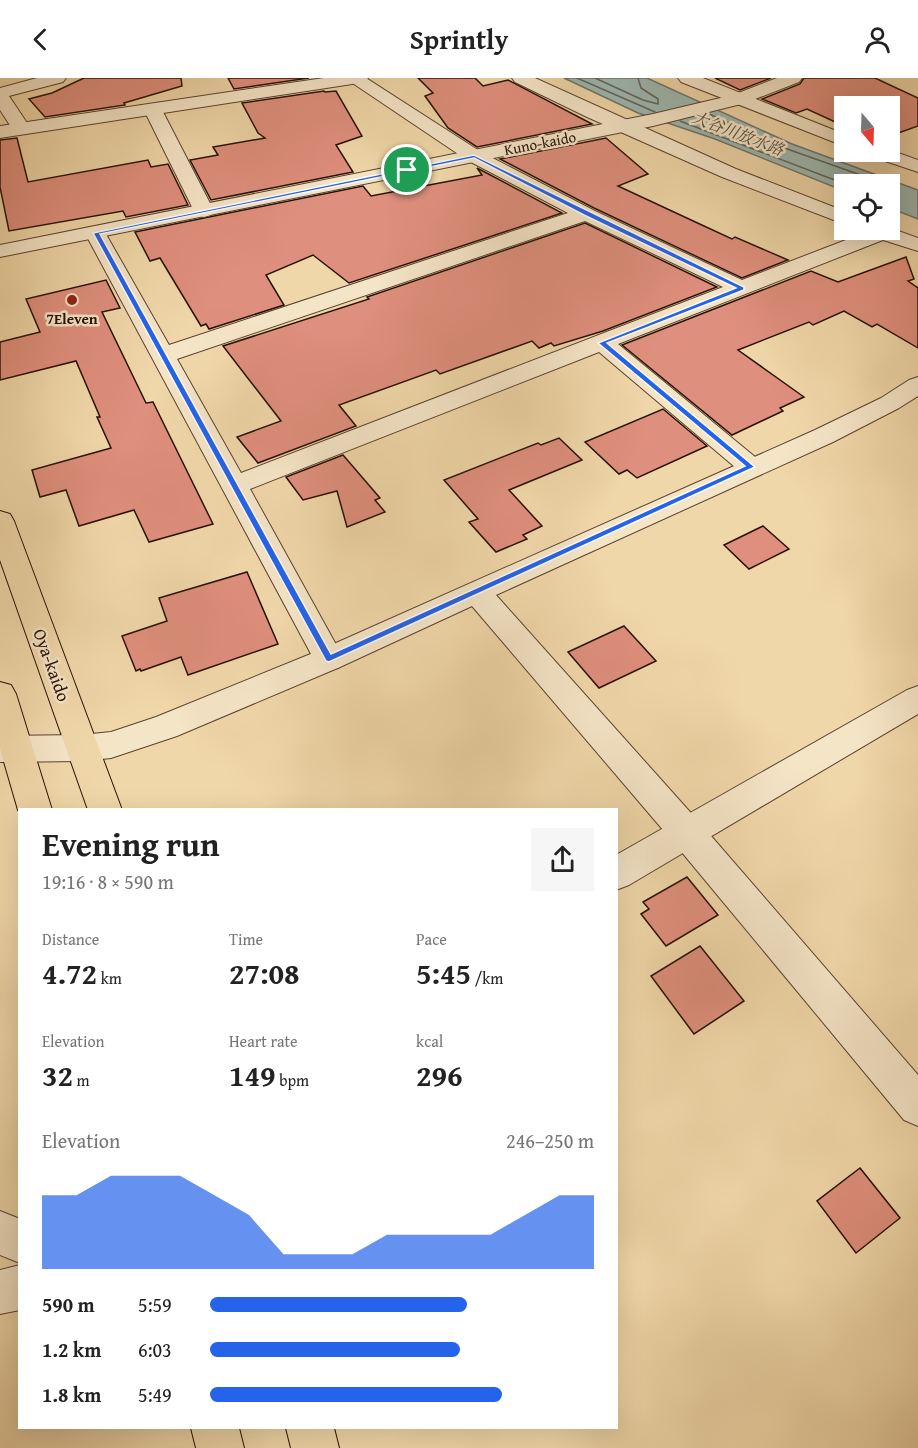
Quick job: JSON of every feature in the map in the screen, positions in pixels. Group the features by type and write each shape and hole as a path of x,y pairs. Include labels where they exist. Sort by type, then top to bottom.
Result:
{"main road":[{"name":"Oya-kaido","path":"0,521 104,808"},
{"path":"0,694 9,750 33,808"},
{"path":"214,1429 220,1448"},
{"path":"310,1429 315,1448"}],"street":[{"path":"22,129 0,95 57,78"},
{"path":"0,132 356,78 474,156 586,214 742,288"},
{"path":"521,78 729,173 834,214"},
{"path":"687,78 834,136"},
{"name":"Kuno-kaido","path":"0,251 624,126 739,99 793,78"},
{"path":"153,110 204,211"},
{"path":"900,160 918,166"},
{"path":"164,355 586,214"},
{"path":"96,233 329,659"},
{"path":"900,239 918,245"},
{"path":"235,485 742,288 857,240"},
{"path":"602,343 751,467"},
{"path":"9,750 82,748 111,745 136,738 329,659 824,436 890,403 918,385"},
{"path":"476,592 687,833 918,1106"},
{"path":"618,873 918,699"},
{"path":"0,1233 18,1240"},
{"path":"0,1292 18,1288"}],"water":[{"name":"大谷川放水路","path":"564,78 647,78 792,144 834,159 834,162 841,162 874,174 834,174 834,187 715,139 638,113"},
{"path":"900,183 918,190 918,219 900,212"}],"building":[{"path":"84,78 181,78 182,86 124,103 125,105 45,117 29,99 52,93"},
{"path":"228,78 309,78 234,89"},
{"path":"418,78 475,78 483,86 508,80 592,124 477,147 448,128 425,96 433,93"},
{"path":"715,78 771,78 740,90"},
{"path":"804,78 875,78 918,98 918,126 900,132 900,96 834,96 834,121 807,109 796,113 762,99 800,84"},
{"path":"336,91 362,136 336,145 353,172 211,200 190,160 218,155 213,147 265,138 258,133 242,103"},
{"path":"17,138 28,182 148,160 151,167 168,164 188,205 126,217 123,211 9,231 0,187 0,140"},
{"path":"606,138 648,174 618,186 732,239 735,237 788,260 742,278 594,208 500,159"},
{"path":"477,168 562,213 349,283 313,255 266,275 284,305 209,329 206,324 201,326 160,258 150,261 135,232 363,186 371,196 482,175"},
{"path":"585,223 717,287 603,331 554,346 551,343 539,348 532,341 440,374 436,370 339,405 356,426 258,463 237,437 281,421 223,346 369,299 367,297"},
{"path":"906,257 914,279 908,281 918,288 918,348 877,324 872,327 844,311 813,325 809,322 738,350 804,397 780,408 783,411 732,435 622,345 811,271 838,282"},
{"path":"106,280 120,308 102,312 146,403 153,402 213,524 149,542 134,510 79,526 66,490 40,497 32,470 111,448 76,361 0,380 0,342 40,332 26,299"},
{"path":"663,409 707,446 637,478 627,470 619,474 585,442"},
{"path":"559,438 582,460 509,490 542,526 523,535 527,539 496,552 469,522 478,519 444,480 538,443 541,445"},
{"path":"343,455 380,498 375,500 385,512 347,527 337,491 303,500 286,477"},
{"path":"763,526 789,549 749,569 724,545"},
{"path":"247,572 278,644 188,675 181,657 136,671 122,636 167,621 159,598"},
{"path":"624,626 656,661 599,688 568,652"},
{"path":"687,877 718,915 666,946 641,914 649,909 643,902"},
{"path":"700,946 744,1001 694,1034 651,976"},
{"path":"860,1168 900,1218 856,1253 817,1201"}],"place":[{"name":"7Eleven","path":"72,300"}],"route":[{"path":"474,156 586,214 742,288 602,343 751,467 329,659 96,233 407,170 474,156"}]}
